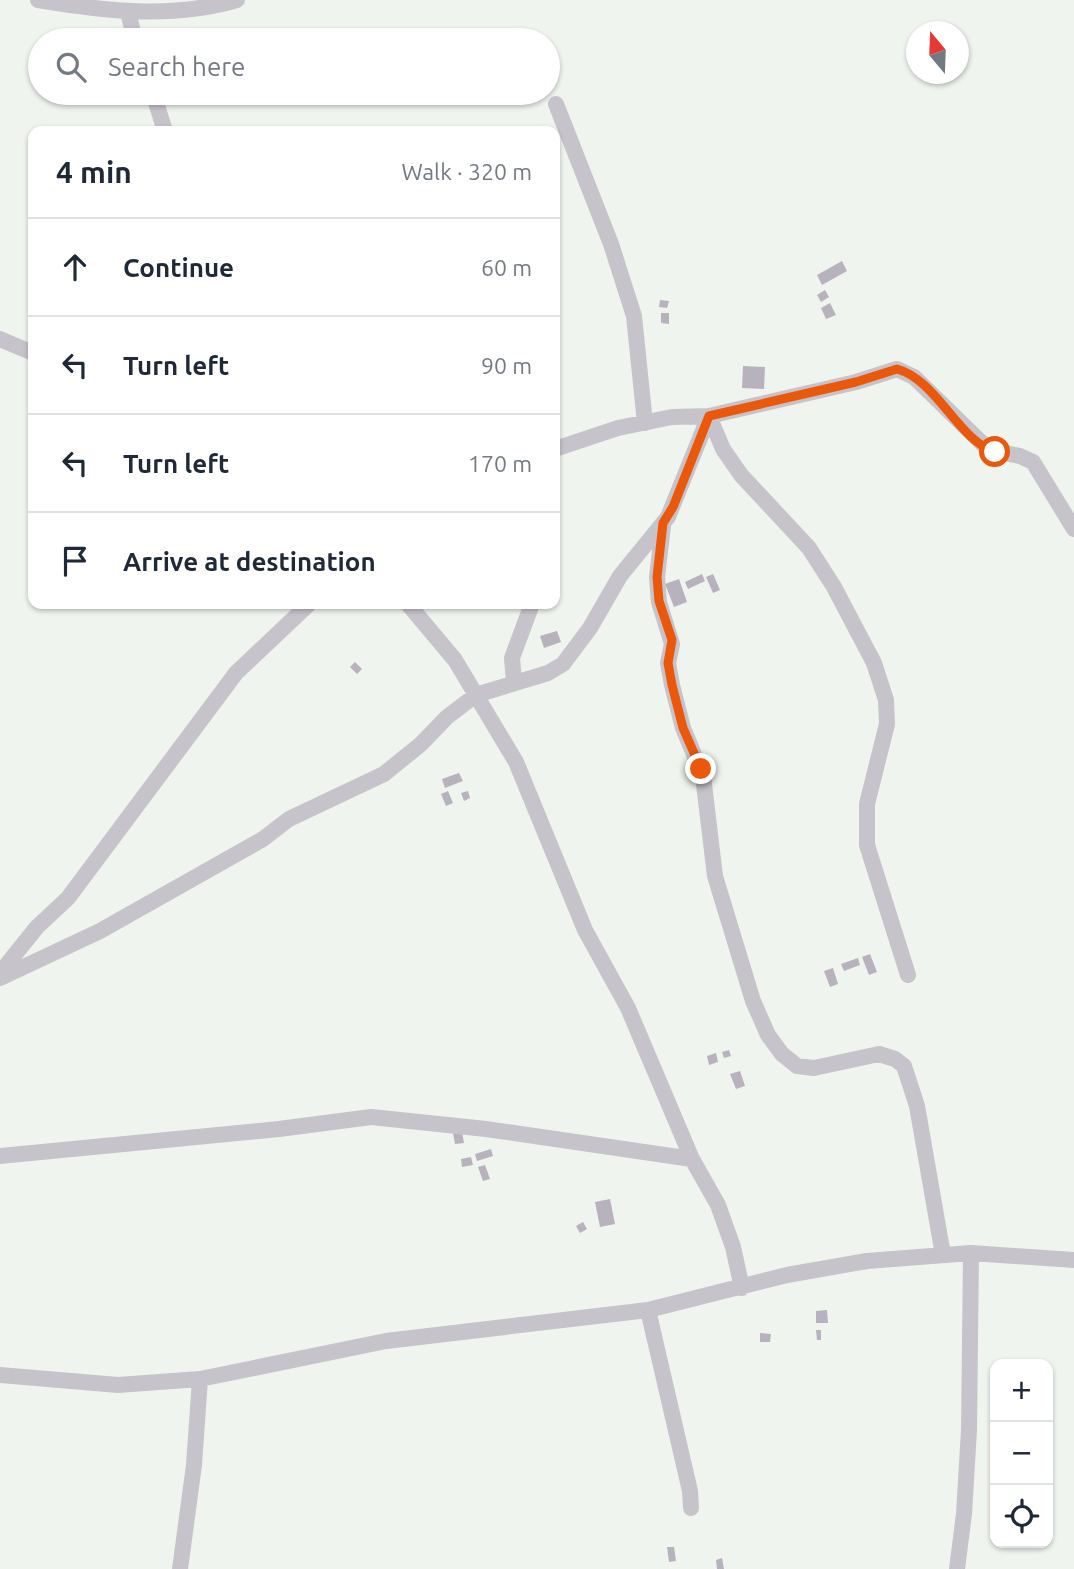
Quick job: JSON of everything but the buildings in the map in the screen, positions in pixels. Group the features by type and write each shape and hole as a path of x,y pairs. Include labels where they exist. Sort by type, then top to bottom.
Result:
{"street":[{"path":"38,0 97,10 128,12 195,10 237,0"},
{"path":"128,12 132,28"},
{"path":"157,105 163,126"},
{"path":"556,105 611,244 635,316 645,423"},
{"path":"0,339 28,351"},
{"path":"560,447 591,435 672,417 709,416 856,382 883,371 904,371 989,450 1020,456 1033,462 1074,529"},
{"path":"0,976 100,931 263,839 289,819 384,774 421,744 447,717 476,695 548,673 570,658 620,576 673,507 709,416"},
{"path":"709,416 723,449 741,475 809,548 852,617 874,663 886,699 887,724 867,804 867,845 908,975"},
{"path":"663,523 657,577 659,601 672,640 668,663 672,685 683,728 703,776 713,866 753,1001 775,1044 797,1066 814,1068 879,1054 895,1059 904,1066 917,1106 943,1255"},
{"path":"0,976 37,927 68,898 236,673 304,609"},
{"path":"412,609 455,660 516,762 585,930 638,1029 692,1159 718,1205 733,1247 742,1288"},
{"path":"514,682 512,658 530,609"},
{"path":"0,1156 279,1129 371,1117 486,1129 593,1147 692,1159"},
{"path":"957,1569 964,1514 969,1430 971,1254"},
{"path":"0,1375 118,1385 200,1379 386,1341 648,1310 824,1268 971,1254 1074,1261"},
{"path":"648,1310 690,1491 691,1508"},
{"path":"180,1569 194,1465 200,1379"}],"route":[{"path":"701,769 683,728 672,685 668,663 672,640 659,601 657,577 663,523 673,507 709,416 794,394 856,382 883,371 897,369 914,377 972,437 995,452"}]}
